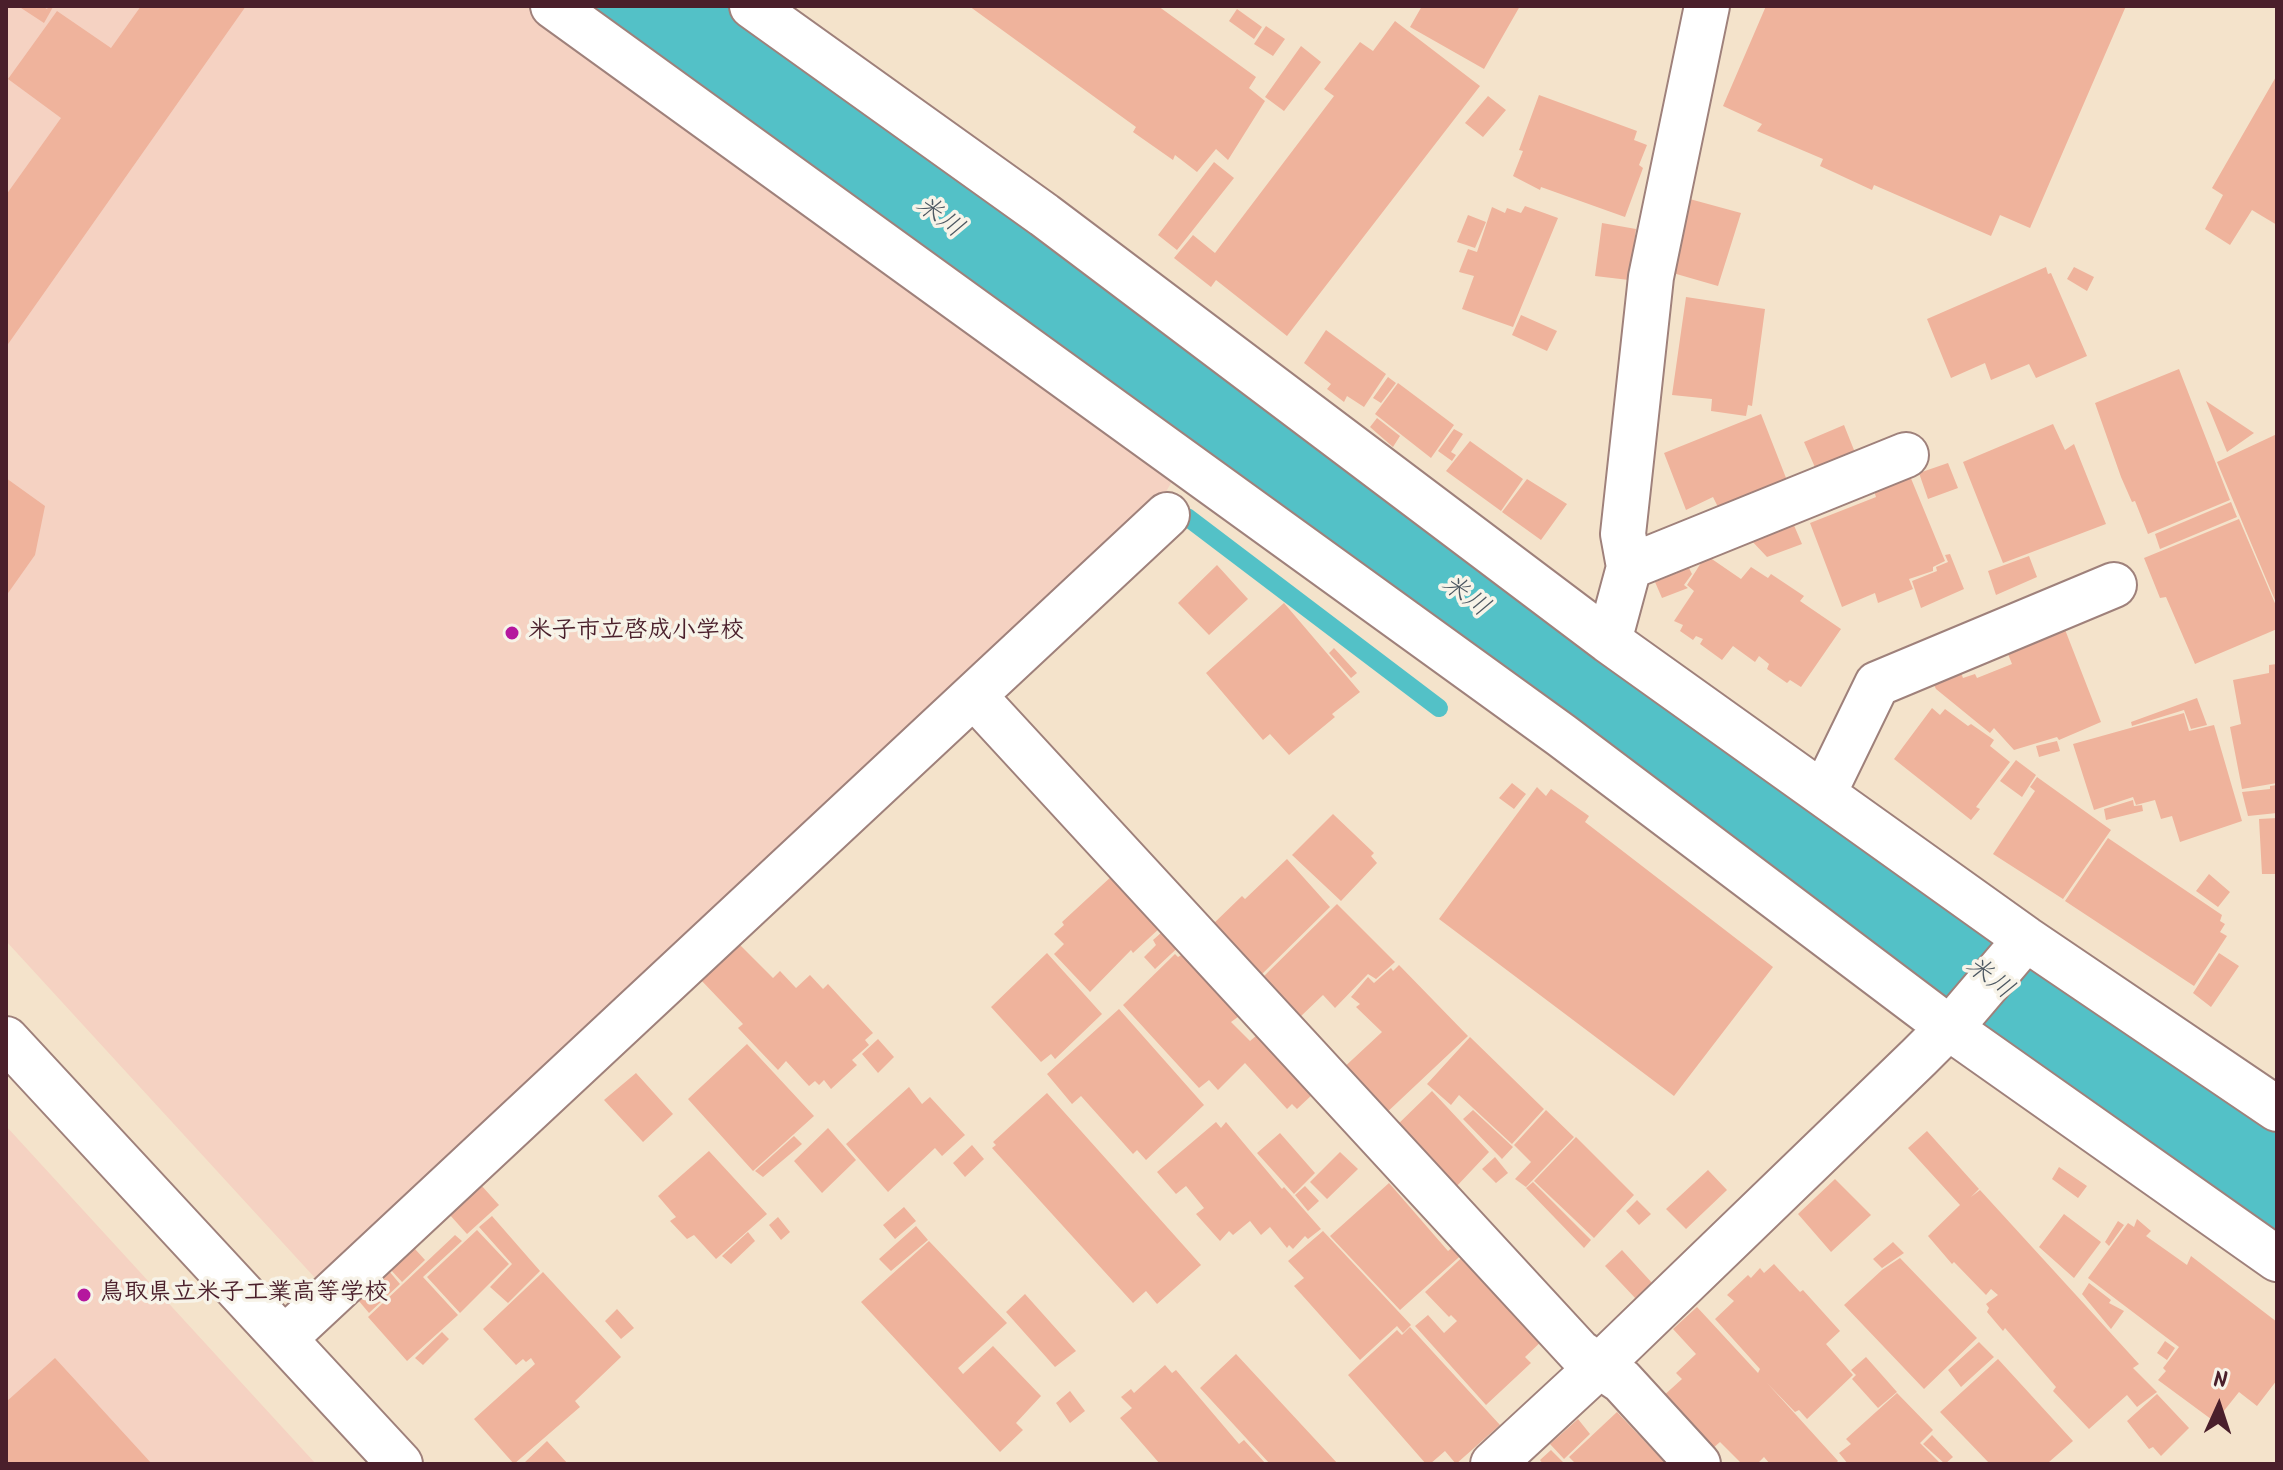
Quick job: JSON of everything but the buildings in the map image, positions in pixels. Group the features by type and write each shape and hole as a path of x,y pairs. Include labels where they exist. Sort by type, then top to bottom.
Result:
{"street":[{"path":"553,6 1955,1020 2277,1259"},
{"path":"752,6 1044,215 1609,641 1824,793 2018,949 2277,1109"},
{"path":"1609,641 1629,567 1623,534 1651,277 1707,6"},
{"path":"1629,567 1906,455"},
{"path":"285,1338 1167,515"},
{"path":"1824,793 1877,684 2114,585"},
{"path":"974,696 1579,1352 1622,1381 1698,1464"},
{"path":"1493,1464 1599,1366 1955,1020 2018,949"},
{"path":"6,1039 400,1464"}],"shaded area":[{"name":"米子市立啓成小学校","path":"6,6 529,6 1175,476 1159,504 324,1280 316,1279 6,941"},
{"name":"鳥取県立米子工業高等学校","path":"6,1126 316,1464 6,1464"}],"waterway":[{"name":"米川","path":"643,6 1558,670 1879,897 2277,1201"},
{"path":"1187,517 1439,708"}],"place":[{"name":"米子市立啓成小学校","path":"512,633"},
{"name":"鳥取県立米子工業高等学校","path":"84,1295"}]}
